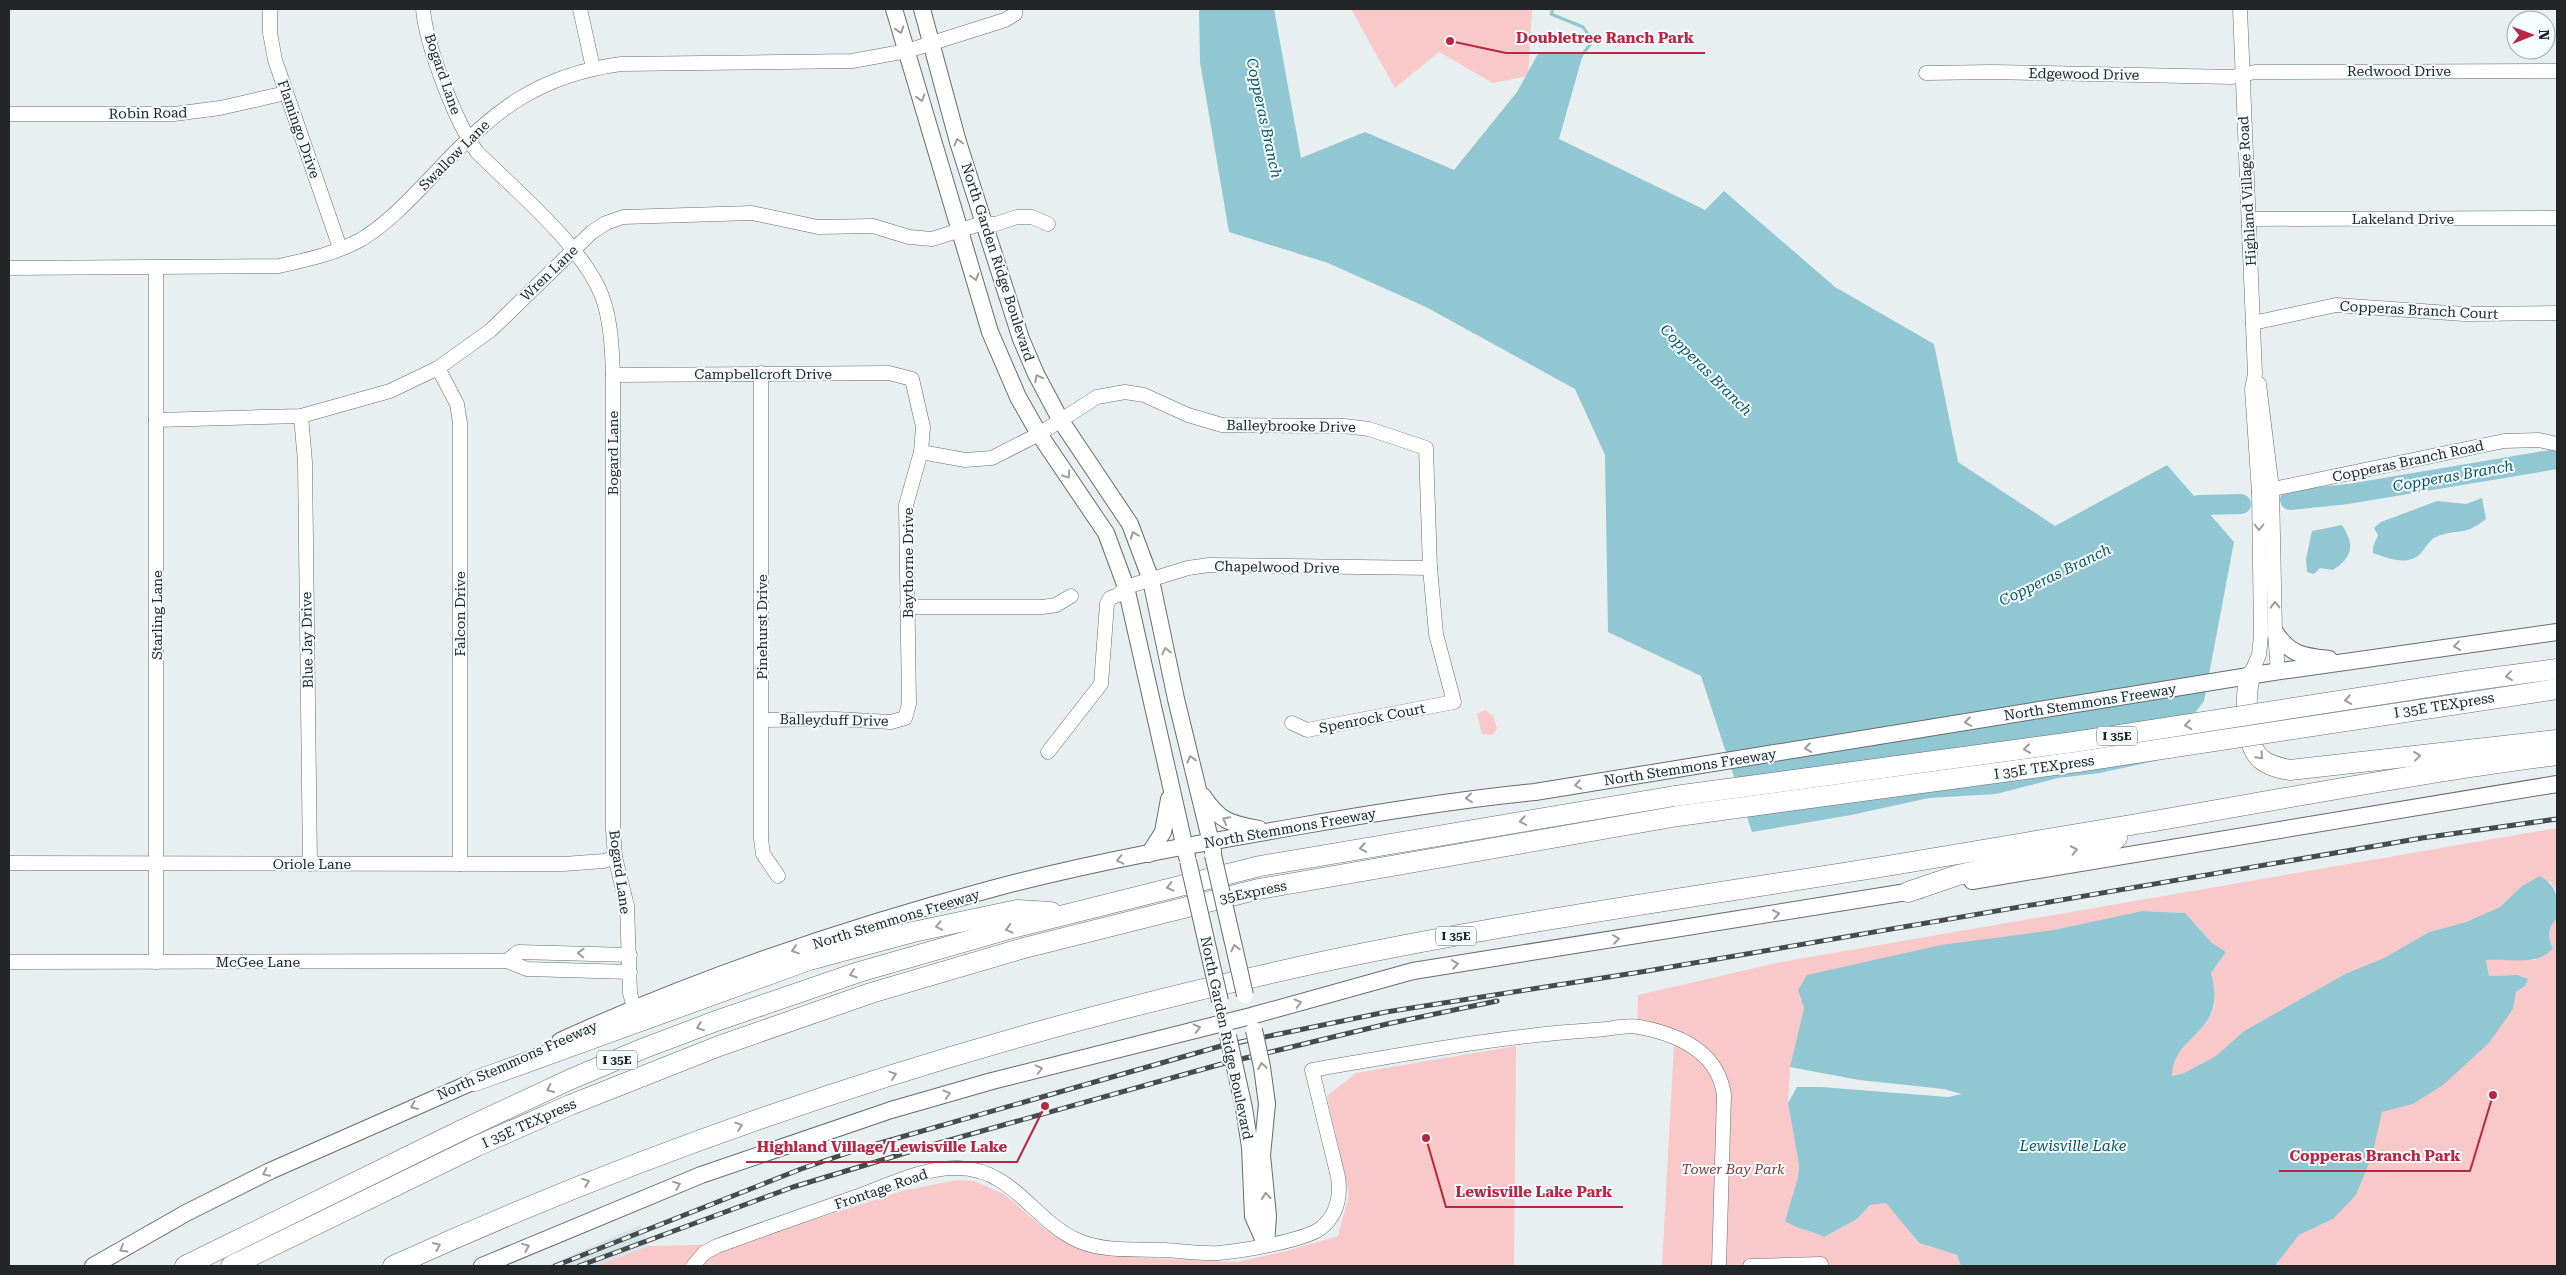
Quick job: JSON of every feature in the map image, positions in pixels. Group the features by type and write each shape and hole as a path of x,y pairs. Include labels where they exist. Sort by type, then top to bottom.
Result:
{"highway":[{"name":"North Stemmons Freeway","path":"185,1266 462,1130 642,1049 859,972 1073,912 1260,866 1675,796 2074,742 2557,670"},
{"path":"2250,676 2246,699 2251,745 2256,754 2268,764 2290,770 2557,740"},
{"name":"I 35E TEXpress","path":"1678,816 2077,762 2557,689"},
{"name":"I 35E","path":"392,1266 576,1186 726,1130 955,1055 1137,1006 1288,969 1406,945 2137,824 2296,795 2557,755"},
{"name":"35Express","path":"837,1005 1024,948 1259,889 1678,816"},
{"path":"1908,892 1958,875 2113,841 2137,824"},
{"path":"476,1080 809,960 913,932 1017,910 1073,912"},
{"name":"I 35E TEXpress","path":"231,1266 477,1146 570,1105 718,1046 837,1005"}],"main road":[{"name":"North Garden Ridge Boulevard","path":"894,9 990,332 1018,397 1039,434 1106,533 1126,587 1244,1108 1250,1147 1253,1216 1266,1244"},
{"name":"North Garden Ridge Boulevard","path":"922,9 958,142 1021,339 1036,374 1061,421 1130,524 1151,580 1176,699 1246,995 1267,1104 1262,1155 1268,1216 1266,1244"},
{"path":"2275,632 2282,642 2293,651 2307,656 2348,662"},
{"name":"North Stemmons Freeway","path":"92,1266 186,1213 270,1171 634,1008 742,967 996,888 1149,854 1187,854 1268,831 1452,800 1535,792 2250,676 2557,632"},
{"path":"482,1266 701,1175 891,1110 992,1080 1252,1023 1413,971 1671,931 2557,784"},
{"path":"1149,854 1160,838 1166,824 1171,787"},
{"path":"1198,787 1211,808 1224,820 1268,831"}],"street":[{"name":"Flamingo Drive","path":"270,9 270,33 275,60 340,248"},
{"name":"Bogard Lane","path":"423,9 434,52 455,113 468,140 477,152 574,249 602,297 610,325 612,375 613,829 615,857 627,906 630,972 634,1008"},
{"path":"580,9 593,68"},
{"name":"Swallow Lane","path":"9,268 279,266 309,259 361,239 384,222 482,124 512,102 533,91 593,68 663,62 852,61 907,51 1005,20 1015,14 1015,9"},
{"name":"Highland Village Road","path":"2240,9 2255,374 2261,388 2267,458 2262,635 2259,655 2250,676"},
{"name":"Redwood Drive","path":"2242,75 2255,72 2557,71"},
{"name":"Edgewood Drive","path":"1926,74 1992,72 2232,77 2242,75"},
{"name":"Robin Road","path":"9,114 174,114 220,108 286,93"},
{"name":"Wren Lane","path":"156,420 300,416 390,391 438,368 491,330 574,249 606,223 623,217 752,213 818,227 873,226 909,238 932,239 984,224 996,224 1017,217 1032,217 1048,224"},
{"name":"Lakeland Drive","path":"2249,219 2557,218"},
{"name":"Starling Lane","path":"156,268 156,962"},
{"name":"Copperas Branch Court","path":"2253,323 2336,305 2464,314 2557,313"},
{"name":"Falcon Drive","path":"438,368 456,404 460,423 460,864"},
{"name":"Pinehurst Drive","path":"762,373 763,720 761,839 763,854 778,876"},
{"name":"Campbellcroft Drive","path":"612,375 889,373 912,379"},
{"name":"Baythorne Drive","path":"904,718 909,704 906,505 921,452 923,427 912,379"},
{"name":"Balleybrooke Drive","path":"921,452 978,461 992,458 1039,434 1098,397 1125,392 1144,395 1188,415 1222,425 1344,426 1369,429 1426,448 1430,568 1436,634 1454,702"},
{"name":"Blue Jay Drive","path":"300,416 305,462 310,864"},
{"name":"Copperas Branch Road","path":"2266,490 2504,441 2524,439 2557,444"},
{"name":"Highland Village Road","path":"2266,490 2278,672"},
{"name":"Chapelwood Drive","path":"1126,587 1188,568 1209,565 1430,568"},
{"path":"1048,752 1100,684 1108,604 1110,598 1118,595 1126,587"},
{"path":"907,607 1042,607 1056,605 1071,596"},
{"name":"Spenrock Court","path":"1292,722 1307,730 1454,702"},
{"name":"Balleyduff Drive","path":"763,720 835,719 892,722 904,718"},
{"name":"Oriole Lane","path":"9,863 578,864 604,861 615,857"},
{"name":"McGee Lane","path":"507,961 518,952 630,955"},
{"name":"McGee Lane","path":"9,962 507,961 527,969 630,972"},
{"name":"Frontage Road","path":"693,1266 704,1253 717,1246 918,1175 959,1168 984,1173 1002,1181 1020,1194 1058,1229 1088,1244 1110,1248 1209,1253 1292,1240 1315,1232 1331,1217 1338,1203 1338,1178 1312,1070 1557,1032 1637,1026 1678,1036 1702,1054 1722,1082 1724,1095 1719,1266"},
{"path":"1750,1266 1822,1264"}],"shaded area":[{"path":"641,1225 649,1246 595,1266 546,1266"}],"green space":[{"path":"1351,9 1532,9 1528,76 1493,83 1439,52 1395,88"},
{"path":"1485,710 1493,716 1497,728 1493,735 1482,734 1477,714"},
{"name":"Tower Bay Park","path":"2557,828 2557,891 2550,881 2522,886 2500,907 2466,922 2429,932 2384,958 2345,974 2244,1031 2216,1056 2184,1073 2171,1076 2175,1059 2212,1013 2215,1003 2215,990 2211,973 2226,952 2212,943 2185,913 2142,911 1798,990 1804,1008 1790,1067 1788,1103 1799,1165 1798,1177 1785,1221 1824,1237 1857,1219 1870,1205 1887,1203 1918,1243 1957,1255 1961,1266 1662,1266 1674,1044 1653,1034 1637,1035 1638,995 1781,962"},
{"path":"2557,918 2557,1266 2275,1266 2299,1235 2333,1219 2382,1112 2413,1104 2513,1009 2516,992 2525,986 2517,975 2489,976 2486,959 2534,960 2553,948 2549,932"},
{"path":"1516,1046 1514,1266 595,1266 649,1246 739,1244 906,1190 957,1180 974,1181 1004,1194 1053,1236 1102,1256 1237,1262 1286,1251 1338,1236 1349,1195 1327,1096 1356,1073"}],"water":[{"path":"1199,9 1274,9 1301,158 1365,132 1454,170 1517,92 1539,52 1583,54 1559,139 1705,210 1724,191 1835,287 1934,344 1958,462 2055,526 2167,465 2234,542 2204,701 2159,760 2100,773 2058,778 1996,794 1929,798 1851,815 1752,832 1701,676 1608,632 1605,455 1575,389 1426,307 1328,263 1229,232 1200,62"},
{"path":"2482,498 2486,519 2466,530 2436,537 2416,557 2410,560 2398,560 2373,553 2373,547 2378,535 2374,528 2381,522 2437,501 2466,504"},
{"path":"2342,525 2350,545 2350,550 2345,560 2333,570 2320,568 2314,574 2307,572 2306,559 2312,531"},
{"name":"Lewisville Lake","path":"2540,876 2551,884 2557,899 2557,918 2549,932 2553,948 2540,958 2531,960 2486,960 2489,976 2517,975 2528,979 2525,986 2516,992 2513,1009 2489,1043 2443,1085 2413,1104 2382,1112 2372,1156 2356,1195 2333,1219 2299,1235 2275,1266 1961,1266 1957,1255 1919,1243 1886,1203 1870,1205 1857,1219 1824,1237 1785,1221 1798,1177 1799,1165 1788,1103 1797,1087 1821,1087 1948,1097 1962,1094 1944,1089 1859,1080 1790,1067 1804,1008 1798,990 1807,975 1941,945 2054,930 2142,911 2185,913 2212,943 2226,952 2211,973 2215,993 2213,1009 2207,1021 2181,1050 2175,1061 2172,1076 2184,1073 2216,1056 2244,1031 2345,974 2384,958 2429,932 2466,922 2500,907 2522,886"}],"waterway":[{"path":"1553,9 1551,14 1583,27 1593,41 1581,56"},
{"name":"Copperas Branch","path":"2290,500 2348,494 2557,459"},
{"name":"Copperas Branch","path":"2176,515 2199,505 2241,504"}],"railway":[{"path":"555,1266 801,1169 859,1149 1221,1046 1386,1012 1647,971 2422,838 2557,819"},
{"path":"579,1266 793,1187 925,1147 1225,1063 1387,1024 1497,1001"}],"place":[{"name":"Doubletree Ranch Park","path":"1450,41"},
{"name":"Copperas Branch Park","path":"2493,1095"},
{"name":"Highland Village/Lewisville Lake","path":"1045,1106"},
{"name":"Lewisville Lake Park","path":"1426,1138"}]}
